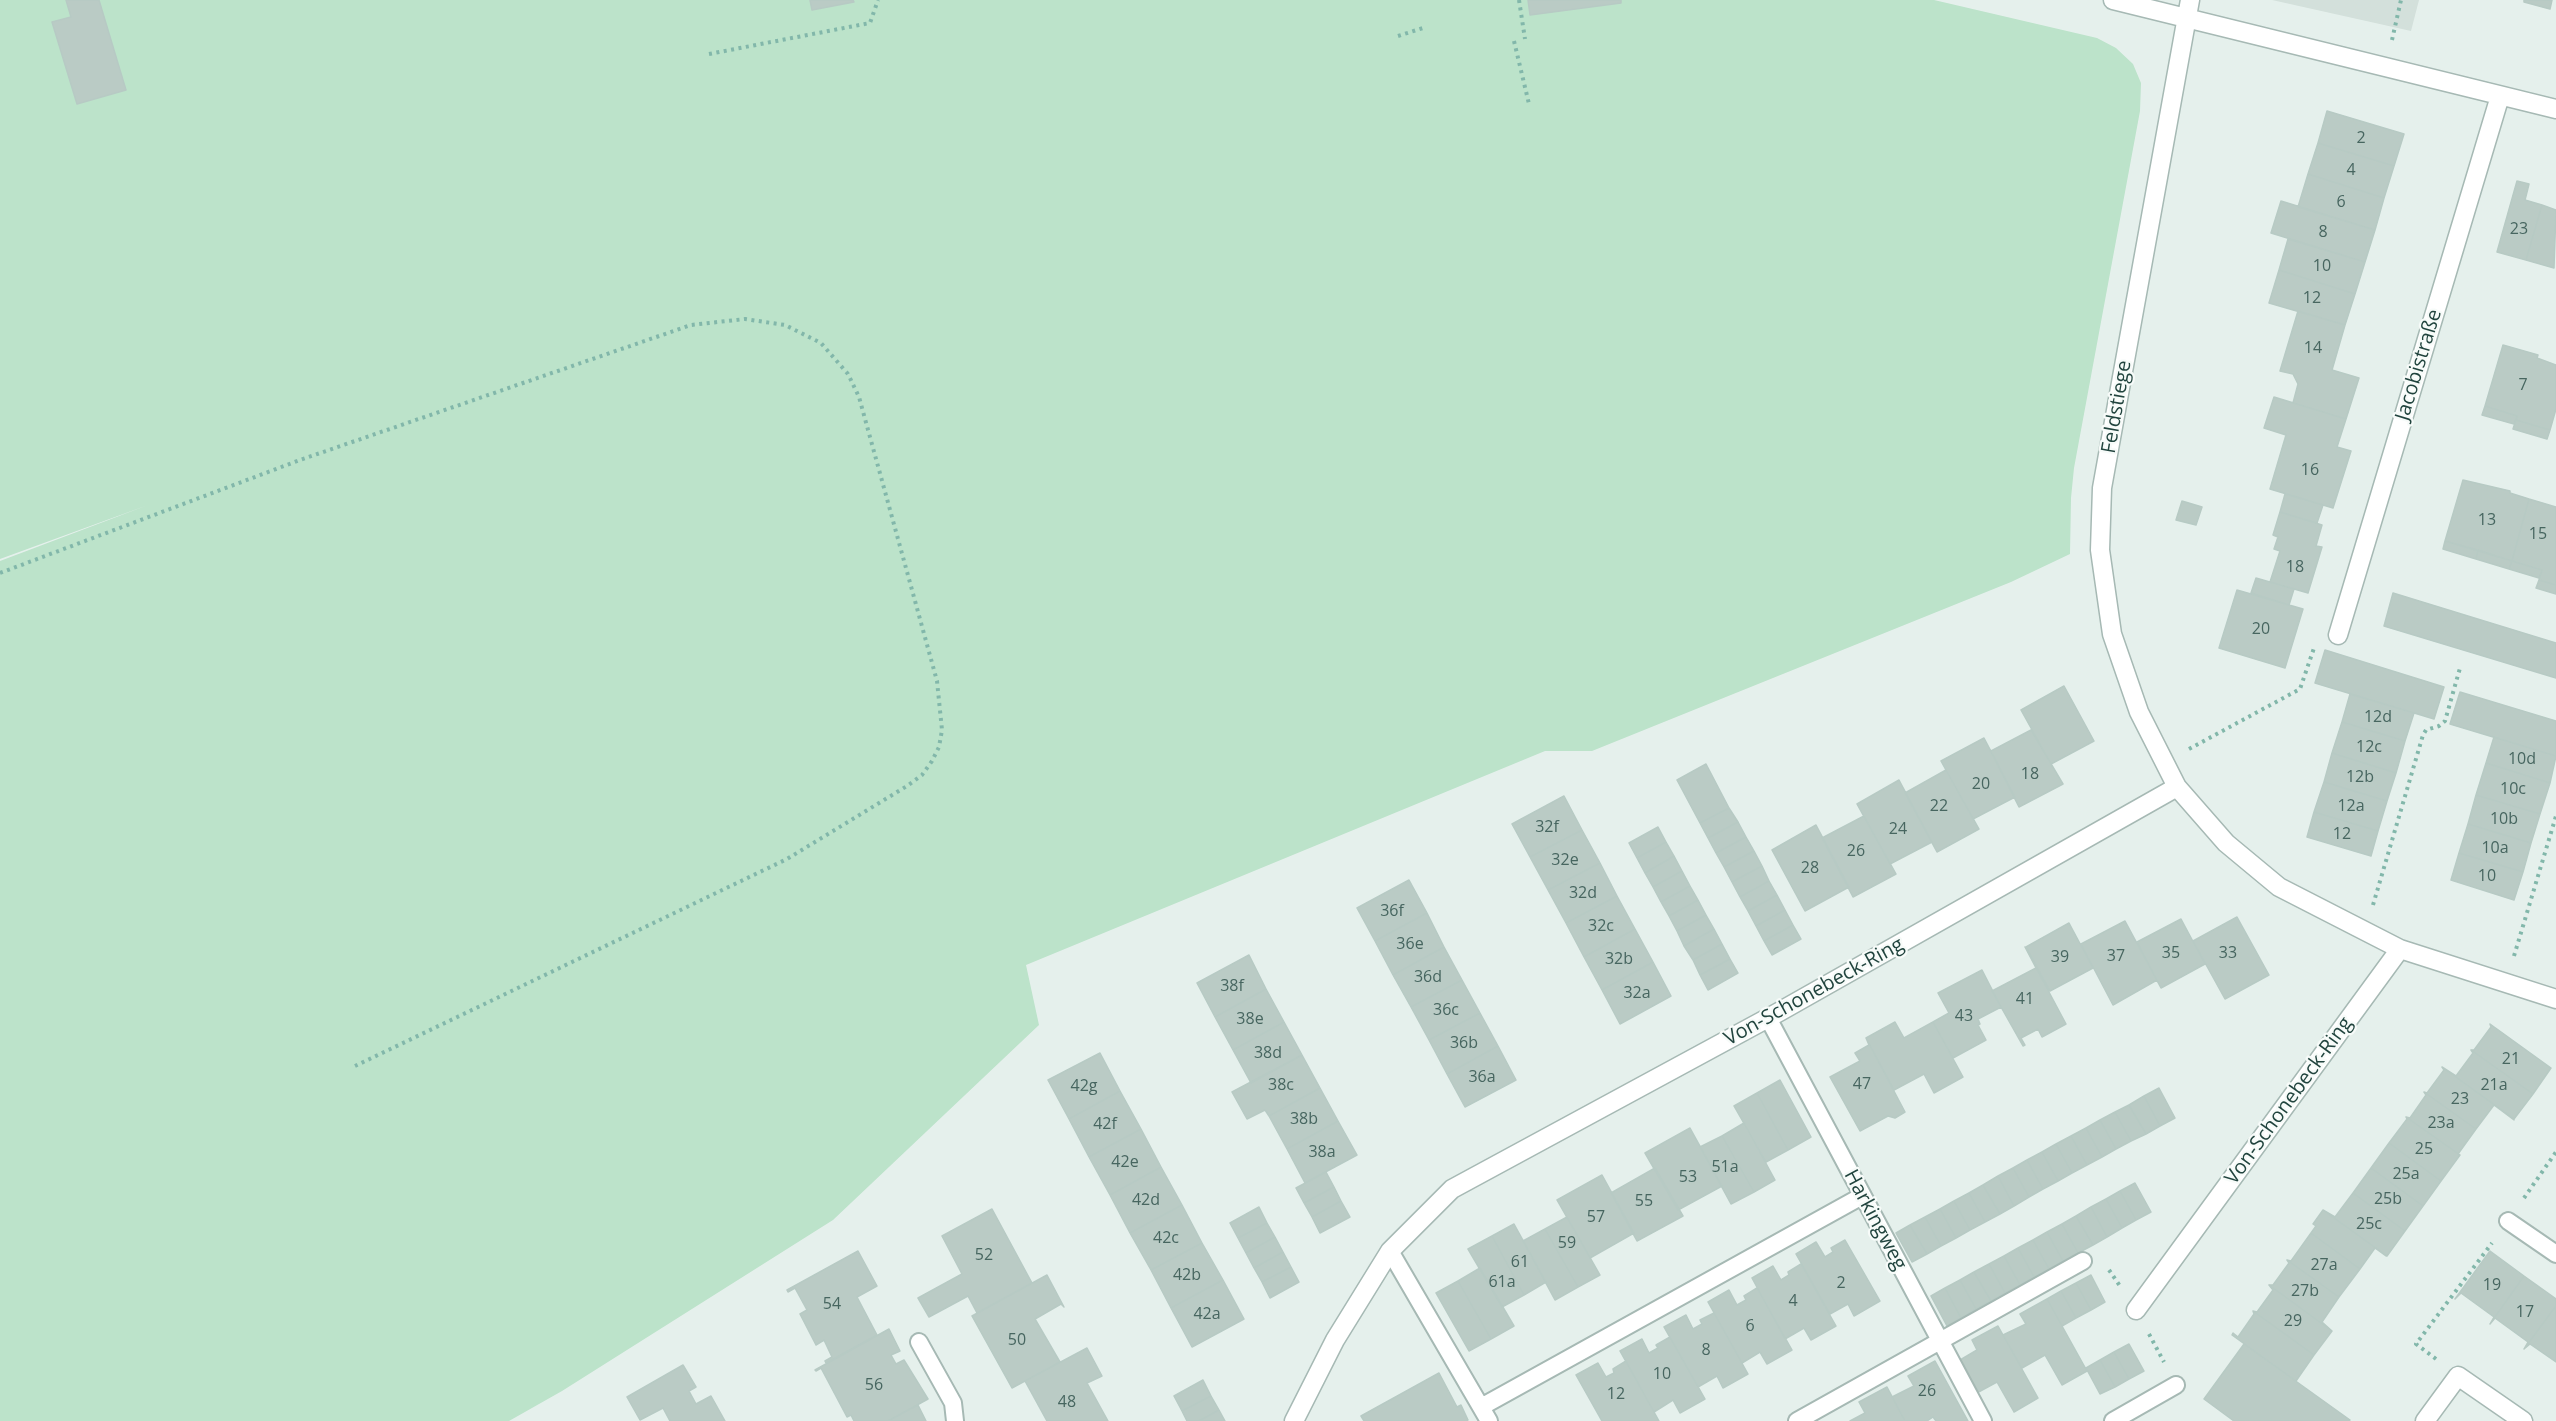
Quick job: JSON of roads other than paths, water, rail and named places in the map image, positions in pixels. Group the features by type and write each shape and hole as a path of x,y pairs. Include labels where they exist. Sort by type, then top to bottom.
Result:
{"street":[{"path":"2113,0 2188,9 2387,67 2556,109"},
{"name":"Feldstiege","path":"2177,787 2139,712 2112,634 2100,550 2102,498 2188,9"},
{"name":"Jacobistraße","path":"2338,635 2500,96"},
{"path":"2177,787 2226,843 2279,887 2400,949 2556,999"},
{"name":"Von-Schonebeck-Ring","path":"1294,1421 1335,1340 1390,1251 1452,1189 1768,1018 2177,787"},
{"name":"Von-Schonebeck-Ring","path":"2136,1310 2400,949"},
{"path":"2426,1421 2458,1376 2523,1421"}],"lane":[{"name":"Harkingweg","path":"1768,1018 1983,1421"},
{"path":"1390,1251 1485,1414 1862,1196"},
{"path":"2508,1221 2556,1254"},
{"path":"1797,1421 2083,1261"},
{"path":"919,1342 953,1403 955,1421"},
{"path":"2113,1421 2176,1385"}]}
